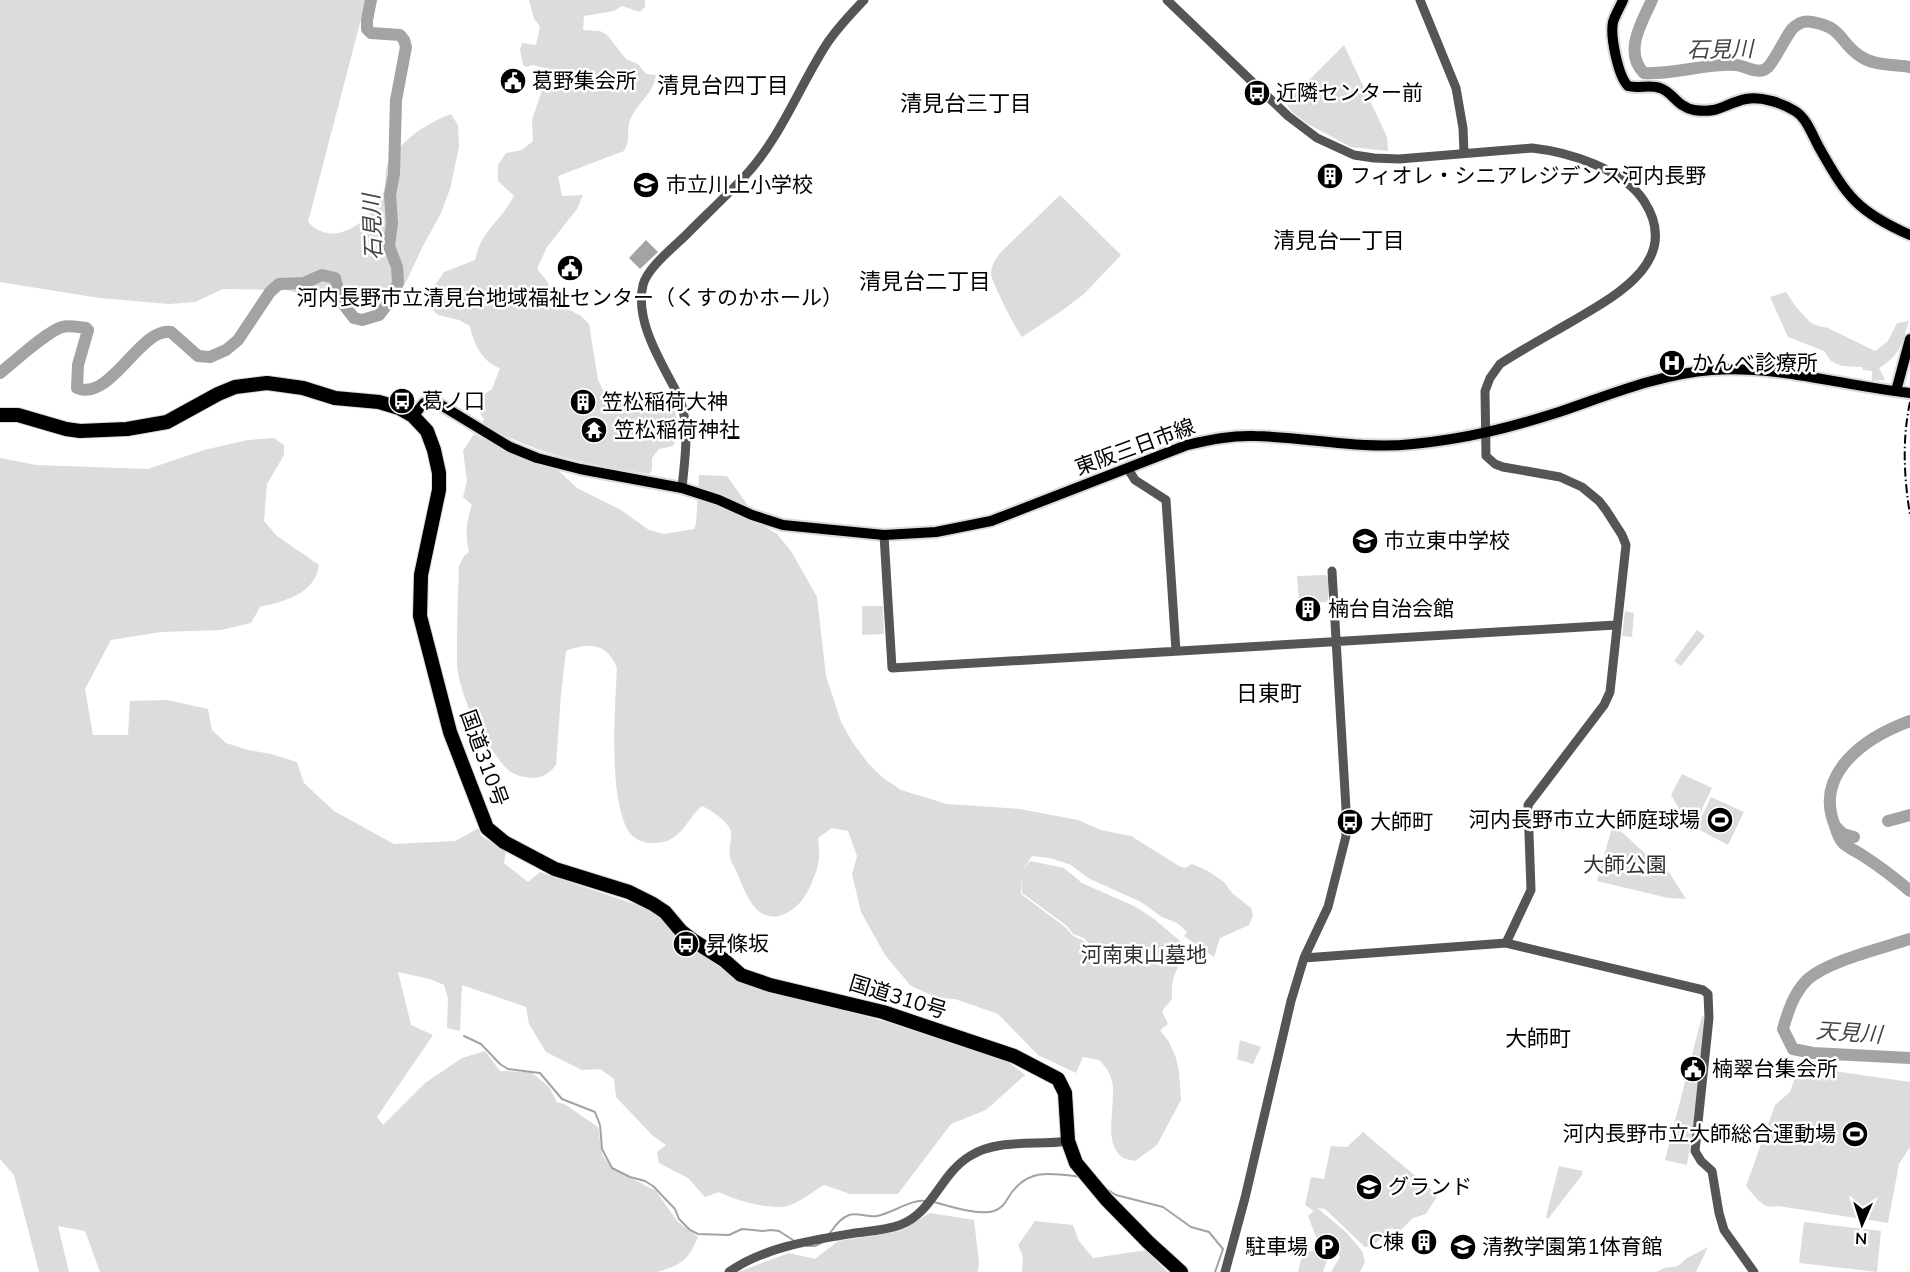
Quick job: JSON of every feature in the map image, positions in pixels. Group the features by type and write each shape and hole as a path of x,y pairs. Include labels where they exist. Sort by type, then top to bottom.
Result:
{"highway":[{"path":"0,415 18,415 80,431 148,426 167,422 235,387 267,383 303,388 335,398 379,402 399,408 413,416"},
{"name":"国道310号","path":"413,416 426,431 434,450 439,473 437,509 422,575 420,616 450,732 476,804 488,828 504,842 555,869 629,892 659,908 681,931 724,960 741,975 770,985 884,1012 1014,1056 1058,1079 1065,1093 1068,1141 1076,1163 1087,1178 1148,1242 1181,1272"}],"main road":[{"path":"1623,0 1613,22 1613,40 1620,75 1628,86 1655,87 1665,90 1682,106 1694,110 1717,110 1749,98 1772,101 1794,110 1806,124 1836,178 1849,196 1883,223 1910,235"},
{"path":"1904,392 1910,339"},
{"name":"東阪三日市線","path":"413,416 424,403 441,405 510,447 537,458 580,469 682,488 783,525 884,535 936,532 991,521 1187,445 1254,436 1391,446 1486,434 1649,381 1711,370 1762,371 1904,392"}],"street":[{"path":"682,488 687,446 684,412 681,399 643,320 641,300 644,282 664,257 763,155 779,131 826,45 840,25 864,0"},
{"path":"1167,0 1278,108 1317,138 1354,155 1399,159 1532,148 1566,154 1621,177 1629,183 1640,195 1656,223 1652,252 1649,261 1639,275 1621,292 1500,364 1490,378 1485,391 1486,456 1495,464 1560,477 1591,494 1606,510 1626,545 1616,625 1613,677 1608,697 1528,805 1531,890 1506,943"},
{"path":"1420,0 1455,88 1463,128 1464,153"},
{"path":"1128,469 1135,480 1166,500 1176,651"},
{"path":"884,535 892,668 1616,625"},
{"path":"1225,1272 1243,1208 1291,1001 1304,958 1328,907 1346,836 1332,571"},
{"path":"1304,958 1506,943 1671,982 1702,990 1708,994 1709,1018 1695,1151 1701,1161 1712,1171 1724,1230 1754,1272"},
{"path":"729,1272 746,1262 788,1247 895,1227 911,1220 927,1207 943,1181 956,1167 978,1151 996,1146 1068,1141"}],"green space":[{"path":"0,0 366,0 308,222 318,230 340,233 361,222 383,193 387,165 393,155 416,133 451,114 458,125 459,147 450,189 441,213 405,284 391,294 358,305 285,290 223,289 195,302 169,304 99,298 0,282"},
{"path":"529,0 645,0 645,7 640,12 622,6 614,11 584,16 583,30 600,31 607,35 626,59 638,64 646,74 656,75 655,81 630,120 624,151 558,176 562,196 583,195 577,209 547,247 537,269 547,281 555,302 581,316 589,324 598,380 603,390 618,402 649,405 653,412 663,403 669,402 675,411 677,435 673,446 659,449 652,458 652,470 649,474 605,467 542,451 482,423 484,419 480,413 479,398 492,389 500,368 489,362 480,352 470,326 459,320 438,315 424,301 444,272 475,260 482,241 509,205 514,196 498,181 498,165 506,153 522,150 533,141 532,120 542,90 554,85 549,69 523,65 520,50 522,43 536,45 540,26 534,19"},
{"path":"1344,45 1387,137 1388,151 1351,147 1306,123 1291,111 1286,103"},
{"path":"1060,195 1121,255 1084,294 1022,337 995,287 991,275 992,269 1000,253"},
{"path":"1786,292 1810,322 1828,328 1875,351 1888,341 1897,323 1909,321 1896,354 1879,368 1885,380 1872,381 1872,371 1863,370 1862,367 1842,366 1831,361 1824,351 1788,337 1770,297"},
{"name":"河南東山墓地","path":"474,434 517,456 559,471 577,488 621,510 649,530 664,534 694,529 699,475 727,476 761,524 777,534 791,551 817,597 826,676 841,722 853,743 882,777 901,790 947,804 1020,809 1078,820 1101,830 1131,836 1179,866 1185,868 1192,864 1208,871 1224,882 1232,893 1251,908 1253,916 1249,925 1220,938 1214,957 1184,936 1187,932 1177,923 1162,917 1141,902 1088,878 1071,865 1050,858 1032,856 1022,872 1030,861 1064,868 1082,883 1136,907 1191,950 1176,973 1172,984 1172,999 1162,1011 1168,1024 1160,1030 1169,1042 1176,1058 1181,1100 1157,1145 1135,1161 1122,1157 1116,1149 1111,1129 1112,1084 1109,1073 1099,1060 1083,1057 1076,1073 1038,1055 998,1014 955,999 938,998 911,986 885,955 861,912 852,874 857,856 848,831 832,828 818,838 818,865 807,893 792,910 773,917 765,915 752,904 730,858 730,829 710,810 702,806 676,836 667,841 647,843 631,835 622,817 615,776 614,729 617,668 603,649 582,646 566,651 556,765 548,773 536,778 520,776 507,769 477,724 462,691 458,673 459,566 469,552 467,528 472,505 463,497 467,481 463,451","holes":["1021,873 1022,893 1067,926 1073,934 1084,938 1116,974 1084,941 1073,936 1065,927 1021,894"]},
{"path":"274,438 284,445 284,455 267,484 264,521 277,536 319,565 312,583 289,599 260,607 251,623 221,630 161,632 111,640 85,689 93,735 128,735 130,701 167,700 208,709 212,730 226,743 297,762 304,783 334,811 394,844 455,841 479,828 481,836 506,850 504,863 528,882 540,872 661,913 670,931 740,981 890,1023 1007,1061 1025,1075 986,1110 951,1124 898,1194 850,1194 824,1185 796,1203 780,1207 752,1204 719,1192 705,1197 688,1178 659,1163 657,1152 666,1145 653,1136 616,1097 614,1079 600,1069 582,1070 546,1052 529,1024 526,1007 462,985 460,1031 447,1028 448,999 444,985 430,979 398,972 411,1025 433,1035 377,1117 383,1125 425,1083 462,1058 485,1051 500,1071 531,1072 549,1087 557,1102 566,1105 598,1127 602,1154 611,1168 656,1191 678,1222 698,1237 691,1252 683,1261 657,1272 100,1272 85,1231 58,1226 69,1272 39,1272 14,1175 0,1159 0,458 36,465 148,469 204,450 248,440"},
{"path":"1325,575 1328,577 1328,602 1299,603 1297,576"},
{"path":"862,606 883,606 884,634 862,635"},
{"path":"1625,611 1634,613 1632,637 1622,636"},
{"path":"1697,630 1705,636 1681,666 1674,661"},
{"path":"1682,774 1712,788 1694,826 1688,824 1671,795"},
{"name":"河内長野市立大師庭球場","path":"1711,797 1744,812 1728,845 1696,828"},
{"name":"大師公園","path":"1613,824 1650,858 1663,863 1686,899 1668,898 1597,881"},
{"path":"1702,1016 1705,1017 1697,1100 1687,1165 1665,1160"},
{"path":"1240,1040 1261,1047 1253,1064 1237,1059"},
{"path":"1799,1066 1910,1082 1910,1147 1899,1164 1888,1223 1768,1206 1759,1201 1746,1186 1775,1105 1790,1092"},
{"name":"グランド","path":"1363,1132 1438,1195 1426,1214 1413,1218 1399,1232 1392,1228 1374,1245 1365,1247 1325,1209 1317,1208 1346,1232 1362,1251 1365,1262 1360,1272 1331,1272 1340,1257 1328,1237 1316,1237 1308,1216 1314,1211 1305,1205 1311,1177 1324,1179 1331,1146 1347,1147"},
{"path":"1559,1166 1583,1171 1548,1219 1546,1217"},
{"path":"930,1213 974,1220 978,1272 738,1272 789,1253 815,1259 838,1241 900,1231"},
{"path":"1035,1221 1073,1225 1079,1241 1093,1258 1147,1250 1167,1272 1022,1272 1023,1257 1018,1245"},
{"path":"1804,1222 1881,1231 1877,1272 1799,1263"},
{"path":"1708,1247 1696,1272 1656,1272 1678,1266 1687,1258"},
{"path":"1323,1250 1327,1260 1323,1272 1298,1272 1303,1252"}],"shaded area":[{"path":"646,240 658,252 640,269 629,258"}],"waterway":[{"name":"石見川","path":"0,373 55,330 68,326 88,330 78,365 77,388 90,389 102,384 148,341 159,334 171,332 198,356 210,357 226,350 238,340 270,292 279,284 304,283 322,275 335,278 341,301 354,318 362,320 379,315 389,302 398,283 397,267 389,246 392,223 390,195 394,174 396,100 406,47 400,35 371,33 367,29 371,0"},
{"name":"石見川","path":"1652,0 1636,37 1635,46 1635,56 1644,73 1724,65 1736,65 1760,71 1767,68 1773,61 1792,29 1806,21 1830,27 1853,51 1866,59 1910,67"},
{"name":"天見川","path":"1910,721 1861,747 1848,760 1837,774 1831,789 1830,807 1837,833 1843,843 1881,868 1910,891"},
{"name":"天見川","path":"1888,821 1910,815"},
{"name":"天見川","path":"1836,827 1843,834 1854,837"},
{"name":"天見川","path":"1910,939 1841,961 1816,973 1807,980 1795,996 1783,1029 1793,1049 1813,1053 1910,1058"},
{"path":"464,1036 481,1044 508,1069 540,1073 562,1099 595,1112 600,1125 602,1149 612,1168 653,1186 675,1209 679,1219 690,1230 698,1234 729,1235 742,1229 771,1230 779,1231 796,1242"},
{"path":"934,1202 964,1210 994,1211 1005,1203 1019,1184 1035,1175 1082,1177"},
{"path":"1105,1188 1116,1195 1163,1207 1191,1227 1209,1232 1223,1249 1215,1272"},
{"path":"829,1234 840,1221 849,1215 877,1216 914,1202 925,1201"},
{"path":"807,1246 821,1243"}],"railway":[{"path":"1910,402 1905,458 1910,515"}],"place":[{"name":"葛野集会所","path":"513,81"},
{"name":"近隣センター前","path":"1257,93"},
{"name":"フィオレ・シニアレジデンス河内長野","path":"1330,176"},
{"name":"市立川上小学校","path":"646,185"},
{"name":"河内長野市立清見台地域福祉センター（くすのかホール）","path":"570,268"},
{"name":"かんべ診療所","path":"1672,363"},
{"name":"葛ノ口","path":"402,401"},
{"name":"笠松稲荷大神","path":"583,402"},
{"name":"笠松稲荷神社","path":"594,430"},
{"name":"市立東中学校","path":"1365,541"},
{"name":"楠台自治会館","path":"1308,609"},
{"name":"河内長野市立大師庭球場","path":"1720,820"},
{"name":"大師町","path":"1350,822"},
{"name":"昇條坂","path":"686,944"},
{"name":"楠翠台集会所","path":"1693,1069"},
{"name":"河内長野市立大師総合運動場","path":"1855,1134"},
{"name":"グランド","path":"1369,1187"},
{"name":"C棟","path":"1424,1242"},
{"name":"駐車場","path":"1327,1247"},
{"name":"清教学園第1体育館","path":"1463,1247"}],"district":[{"name":"清見台四丁目","path":"723,85"},
{"name":"清見台三丁目","path":"966,103"},
{"name":"清見台一丁目","path":"1339,240"},
{"name":"清見台二丁目","path":"925,281"},
{"name":"日東町","path":"1269,693"},
{"name":"大師町","path":"1538,1038"}]}
